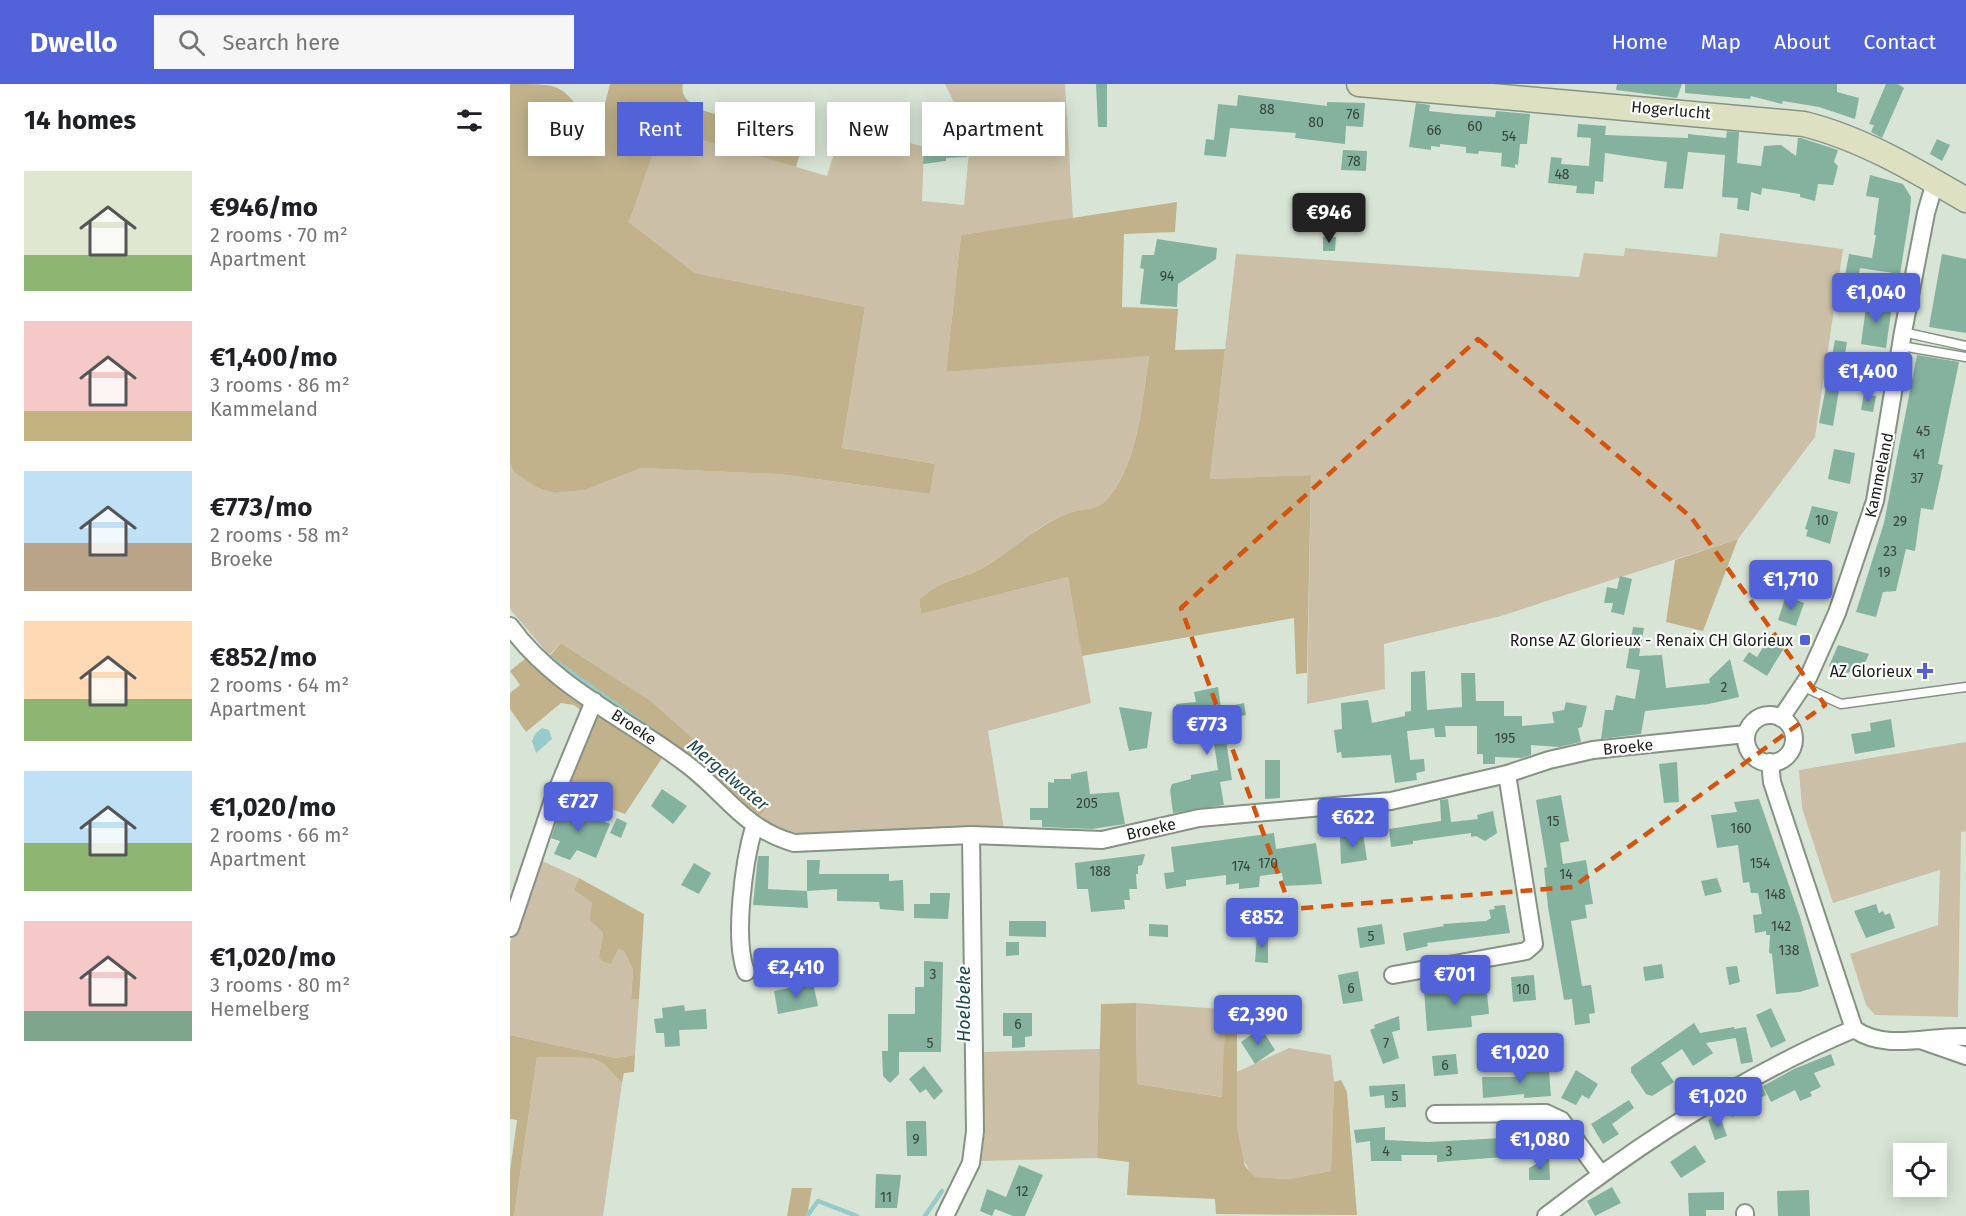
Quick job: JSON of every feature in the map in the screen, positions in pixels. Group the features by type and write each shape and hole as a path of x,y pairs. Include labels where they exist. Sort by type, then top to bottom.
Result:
{"street":[{"name":"Hogerlucht","path":"1359,84 1804,123 1823,128 1883,154 1966,200"},
{"name":"Kammeland","path":"1781,718 1802,686 1837,613 1875,501 1902,339 1926,213 1935,182"},
{"name":"Broeke","path":"510,626 550,669 691,767 754,827 773,837 794,843 971,835 1102,840 1199,818 1391,801 1507,774 1549,760 1593,750 1746,734"},
{"name":"Broeke","path":"510,928 553,800 594,701"},
{"path":"1769,715 1781,718 1792,729 1793,745 1784,758 1770,762 1760,760 1749,752 1746,734 1749,727 1758,718 1769,715"},
{"path":"1770,762 1772,782 1851,1023 1866,1038 1875,1040 1923,1041 1941,1036 1966,1037"},
{"path":"1393,975 1526,951 1534,944 1507,774"},
{"path":"746,972 740,956 745,856 754,827"},
{"path":"945,1216 971,1163 975,1131 971,835"},
{"path":"1546,1216 1600,1173 1726,1091 1851,1023"},
{"path":"1923,1041 1966,1056"},
{"path":"1435,1114 1546,1113 1561,1120 1600,1173"}],"lane":[{"path":"1902,339 1966,346"},
{"path":"1902,339 1966,357"},
{"path":"1802,686 1841,704 1966,687"}],"highlighted area":[{"path":"1478,339 1691,517 1825,705 1573,887 1291,909 1181,608"}],"shaded area":[{"path":"510,84 552,86 566,94 574,102 528,102 528,156 605,156 605,103 610,84 683,84 684,95 690,102 617,102 617,156 652,156 629,222 695,273 865,307 842,448 935,464 930,494 778,474 641,468 585,490 555,493 536,487 513,471 510,463"},
{"path":"945,84 1065,84 1073,219 961,235 946,372 1149,355 1133,447 1120,481 1110,496 1101,505 1058,518 982,568 936,588 919,599 921,614 1068,577 1091,703 988,731 1004,829 801,837 780,831 759,818 768,805 651,701 561,643 549,655 510,609 510,463 513,471 555,493 585,490 641,468 778,474 930,494 935,464 842,448 865,307 695,273 629,222 652,156 703,156 703,139 715,143 715,156 760,156 827,176 833,156 910,156 910,143 922,146 922,201 964,205 969,156 1065,156 1065,102 954,102"},
{"path":"703,110 715,114 715,143 703,140"},
{"path":"758,156 799,156 796,167"},
{"path":"1177,202 1175,232 1124,234 1122,307 1178,309 1175,350 1225,349 1210,479 1311,475 1307,673 1296,674 1294,618 1082,656 1068,577 921,614 919,599 936,588 982,568 1058,518 1101,505 1110,496 1120,481 1133,447 1138,429 1149,356 946,372 961,235"},
{"path":"1720,233 1843,249 1815,437 1738,539 1501,616 1384,644 1385,689 1307,704 1311,475 1210,479 1236,254 1579,277 1584,253 1624,256 1625,248 1717,257"},
{"path":"1738,539 1703,631 1666,622 1675,560"},
{"path":"561,643 651,701 768,805 759,818 672,743 625,814 559,790 591,719 574,705 561,703 526,732 510,709 510,693 520,685 510,671 526,658 539,668"},
{"path":"1966,742 1966,831 1961,832 1958,1017 1875,1015 1866,1005 1850,954 1938,925 1940,870 1833,903 1802,808 1799,770"},
{"path":"536,858 579,878 574,890 592,903 595,925 603,933 599,957 618,949 624,951 633,970 631,999 639,999 635,1055 615,1058 510,1035 510,943"},
{"path":"579,878 644,914 639,999 631,999 633,970 624,951 618,949 611,964 602,961 599,957 603,933 590,920 592,903 574,890"},
{"path":"1136,1003 1236,1010 1237,1021 1225,1022 1223,1097 1137,1084"},
{"path":"1136,1003 1137,1084 1222,1097 1225,1021 1237,1021 1237,1129 1245,1166 1255,1177 1289,1179 1331,1171 1334,1082 1341,1080 1347,1092 1357,1215 1216,1214 1215,1199 1127,1195 1129,1162 1097,1158 1101,1004"},
{"path":"510,1035 615,1058 635,1055 634,1072 624,1073 622,1083 605,1065 592,1058 537,1057 514,1216 510,1216 510,1171 517,1120 510,1119"},
{"path":"1289,1048 1331,1055 1334,1082 1331,1171 1289,1179 1255,1177 1247,1166 1238,1141 1237,1072"},
{"path":"1100,1049 1097,1158 981,1161 981,1052"},
{"path":"537,1057 592,1058 605,1065 622,1083 603,1216 514,1216"},
{"path":"792,1188 812,1188 807,1216 787,1216"}],"water":[{"path":"542,728 549,730 552,739 536,753 532,741 535,734"}],"building":[{"path":"1096,84 1107,84 1107,127 1098,127"},
{"path":"1617,84 1682,84 1677,98 1616,90"},
{"path":"1685,84 1837,84 1837,92 1859,98 1855,119 1819,107 1783,101 1782,104 1751,96 1750,99 1685,93"},
{"path":"1886,84 1898,84 1904,88 1882,138 1871,132 1874,125 1869,124"},
{"path":"1238,95 1327,106 1327,102 1365,103 1363,127 1346,126 1345,144 1295,138 1296,133 1230,128 1226,157 1204,155 1206,139 1214,140 1218,104 1237,106"},
{"path":"1416,103 1430,105 1429,111 1456,114 1495,117 1496,111 1530,114 1527,144 1520,144 1518,165 1515,164 1515,168 1501,166 1502,153 1479,151 1478,154 1466,153 1466,147 1440,144 1440,147 1431,146 1431,150 1409,147"},
{"path":"1578,124 1606,126 1605,135 1688,138 1688,134 1726,138 1727,131 1739,132 1737,163 1761,166 1764,146 1781,145 1796,156 1798,138 1801,138 1838,150 1834,162 1838,166 1833,185 1818,184 1815,201 1800,197 1800,194 1762,188 1761,195 1751,192 1749,211 1737,209 1738,198 1722,197 1725,155 1688,152 1683,189 1664,188 1667,162 1605,153 1603,182 1595,181 1594,194 1576,193 1577,186 1548,183 1551,157 1562,158 1561,164 1589,166 1591,138 1577,137"},
{"path":"1937,139 1950,145 1942,161 1930,154"},
{"path":"1343,150 1367,151 1366,171 1341,170"},
{"path":"924,156 967,157 946,158 946,161 923,164"},
{"path":"1870,175 1903,184 1911,197 1910,212 1900,274 1860,268 1854,300 1841,297 1849,254 1872,258 1876,235 1874,235 1879,198 1866,196"},
{"path":"1323,237 1336,237 1335,251 1323,251"},
{"path":"1157,239 1217,248 1216,259 1178,284 1177,307 1140,304 1144,269 1140,268 1142,255 1154,255"},
{"path":"1942,254 1966,259 1966,333 1929,327"},
{"path":"1867,300 1892,305 1886,348 1861,344"},
{"path":"1835,340 1847,342 1833,426 1819,423"},
{"path":"1917,355 1959,362 1938,464 1943,465 1933,510 1921,508 1915,551 1906,549 1896,591 1883,592 1876,617 1856,612 1884,523"},
{"path":"1864,394 1876,396 1873,412 1861,410"},
{"path":"1834,449 1855,453 1850,484 1828,479"},
{"path":"1812,506 1838,512 1830,544 1806,536 1808,530 1805,529"},
{"path":"1806,563 1823,567 1817,587 1800,583"},
{"path":"1620,576 1632,579 1624,615 1611,612 1613,603 1604,603 1607,587 1617,589"},
{"path":"1786,596 1804,603 1796,626 1778,620"},
{"path":"1633,627 1644,628 1639,656 1662,655 1666,688 1710,683 1709,679 1730,659 1739,697 1709,704 1645,711 1641,734 1601,739 1605,710 1613,710 1616,695 1635,699 1640,670 1626,668"},
{"path":"1767,641 1784,648 1767,676 1743,661 1749,652 1757,657"},
{"path":"1838,645 1869,654 1859,675 1851,672 1845,673 1829,666"},
{"path":"1425,671 1427,710 1462,707 1461,673 1475,673 1476,701 1504,701 1504,716 1522,716 1522,726 1554,723 1552,712 1564,710 1566,702 1587,706 1582,727 1578,728 1581,742 1559,747 1531,745 1531,755 1522,758 1495,757 1495,764 1483,764 1483,754 1477,754 1477,726 1445,726 1446,737 1435,737 1434,728 1407,731 1410,760 1424,759 1425,771 1416,773 1417,780 1395,783 1391,755 1342,758 1341,752 1337,753 1334,730 1342,729 1341,703 1368,700 1372,723 1405,716 1405,712 1411,711 1411,672"},
{"path":"1218,687 1221,708 1244,703 1246,715 1223,720 1232,780 1220,782 1224,805 1173,813 1170,790 1172,784 1191,779 1191,775 1218,770 1209,710 1177,715 1176,704 1196,702 1194,692"},
{"path":"1119,707 1152,712 1147,748 1129,751"},
{"path":"1891,719 1895,747 1855,754 1851,734 1871,731 1870,723"},
{"path":"1265,760 1280,760 1280,798 1265,799"},
{"path":"1677,762 1679,802 1664,803 1659,764"},
{"path":"1087,771 1090,794 1119,792 1125,824 1092,829 1042,827 1042,820 1030,820 1030,808 1048,808 1048,782 1054,783 1054,779 1071,779 1071,774"},
{"path":"662,789 687,806 673,824 651,806"},
{"path":"1561,795 1569,841 1560,843 1563,864 1586,860 1593,904 1585,905 1587,918 1571,921 1582,986 1591,985 1595,1013 1589,1014 1590,1023 1575,1025 1572,999 1564,1000 1548,907 1544,868 1547,867 1536,800"},
{"path":"1448,799 1451,822 1478,819 1477,815 1493,811 1497,833 1485,841 1476,836 1471,837 1471,833 1413,841 1413,844 1391,847 1389,829 1441,821 1440,800"},
{"path":"1759,799 1800,917 1819,986 1800,992 1776,994 1772,954 1769,953 1770,935 1766,935 1766,931 1755,933 1753,915 1762,914 1758,893 1751,893 1749,882 1743,883 1738,845 1717,848 1711,815 1737,812 1734,802"},
{"path":"563,803 610,824 596,858 577,850 570,860 554,854 560,841 551,838"},
{"path":"617,818 627,823 621,838 610,833"},
{"path":"1274,833 1276,849 1316,843 1322,884 1284,886 1282,873 1260,876 1259,887 1239,889 1239,883 1226,885 1226,875 1186,880 1186,886 1166,889 1164,873 1174,872 1171,847"},
{"path":"1363,833 1367,860 1341,864 1340,837"},
{"path":"1145,854 1142,865 1138,866 1138,874 1136,874 1137,889 1129,889 1130,900 1124,900 1125,909 1091,912 1088,889 1077,889 1075,863"},
{"path":"758,856 769,856 768,889 807,891 808,908 753,905"},
{"path":"807,860 820,860 819,874 889,874 889,881 903,880 904,911 880,909 879,902 837,901 837,889 807,891"},
{"path":"694,863 711,873 699,894 681,885"},
{"path":"1717,878 1722,892 1705,896 1701,881"},
{"path":"930,893 950,893 948,919 914,918 914,904 930,904"},
{"path":"1876,904 1879,913 1883,911 1885,915 1890,913 1895,928 1866,938 1854,911"},
{"path":"1505,905 1510,933 1427,943 1428,946 1406,951 1403,933 1444,926 1443,924 1486,921 1491,918 1489,910 1495,909 1494,906"},
{"path":"1009,921 1046,921 1046,937 1009,936"},
{"path":"1149,924 1168,925 1168,937 1149,936"},
{"path":"1382,924 1385,944 1360,948 1357,928"},
{"path":"1257,935 1268,935 1268,963 1255,962"},
{"path":"1006,942 1019,942 1019,955 1006,956"},
{"path":"924,961 943,962 941,1052 899,1052 899,1074 890,1083 883,1076 882,1051 888,1051 888,1014 915,1014 915,987 924,987"},
{"path":"1662,964 1664,978 1645,981 1643,967"},
{"path":"1737,966 1740,982 1729,985 1726,967"},
{"path":"1358,971 1363,1001 1343,1004 1338,975"},
{"path":"1534,975 1536,1000 1513,1002 1511,977"},
{"path":"1486,981 1489,1014 1471,1016 1472,1027 1427,1031 1424,989"},
{"path":"813,983 818,1006 778,1014 774,991"},
{"path":"684,1005 685,1011 706,1009 707,1029 679,1030 680,1046 665,1047 664,1033 656,1033 654,1019 663,1018 662,1008"},
{"path":"1771,1008 1786,1041 1771,1048 1756,1015"},
{"path":"1003,1013 1032,1013 1032,1036 1025,1037 1025,1047 1012,1048 1012,1036 1003,1036"},
{"path":"1399,1016 1400,1030 1392,1032 1399,1058 1383,1064 1370,1030 1375,1028 1374,1025"},
{"path":"1694,1023 1700,1033 1734,1027 1736,1038 1706,1043 1713,1053 1693,1066 1682,1049 1661,1063 1674,1082 1652,1096 1646,1094 1631,1072 1631,1067"},
{"path":"1746,1027 1753,1062 1741,1064 1734,1029"},
{"path":"1261,1028 1275,1050 1255,1064 1241,1042"},
{"path":"1456,1054 1458,1074 1434,1076 1432,1056"},
{"path":"1831,1054 1835,1065 1814,1073 1821,1087 1810,1092 1812,1096 1800,1101 1795,1090 1771,1102 1763,1086 1794,1069"},
{"path":"1543,1063 1543,1071 1549,1071 1551,1096 1524,1098 1524,1094 1483,1098 1482,1077 1523,1077 1521,1065"},
{"path":"924,1066 943,1091 934,1100 926,1089 920,1093 909,1079"},
{"path":"1576,1070 1598,1084 1589,1099 1582,1095 1576,1105 1561,1098"},
{"path":"1405,1084 1406,1107 1385,1108 1384,1095 1370,1097 1369,1086"},
{"path":"1762,1085 1766,1095 1749,1103 1744,1095"},
{"path":"1739,1099 1744,1113 1732,1117 1728,1104"},
{"path":"1629,1100 1634,1108 1612,1124 1619,1134 1603,1144 1591,1124"},
{"path":"1720,1116 1727,1136 1715,1140 1708,1120"},
{"path":"906,1121 926,1121 927,1156 907,1156"},
{"path":"1385,1127 1385,1140 1428,1142 1503,1138 1504,1157 1437,1162 1437,1155 1401,1155 1402,1161 1371,1161 1370,1141 1356,1143 1354,1130"},
{"path":"1695,1145 1706,1162 1681,1178 1670,1162"},
{"path":"1549,1157 1550,1180 1529,1180 1529,1168"},
{"path":"1019,1165 1043,1175 1025,1216 1013,1216 995,1209 992,1216 980,1211 987,1189 1006,1197"},
{"path":"876,1174 901,1175 897,1208 875,1208"},
{"path":"1612,1187 1621,1203 1595,1216 1587,1201"},
{"path":"1809,1190 1810,1216 1778,1216 1777,1191"},
{"path":"1724,1192 1724,1210 1706,1210 1706,1216 1689,1216 1688,1193"}],"waterway":[{"name":"Mergelwater","path":"545,654 656,733"},
{"name":"Hoelbeke","path":"925,1216 942,1191"},
{"name":"Hoelbeke","path":"807,1216 818,1201 857,1216"}],"place":[{"name":"Ronse AZ Glorieux - Renaix CH Glorieux","path":"1805,640"},
{"name":"AZ Glorieux","path":"1925,671"}]}
